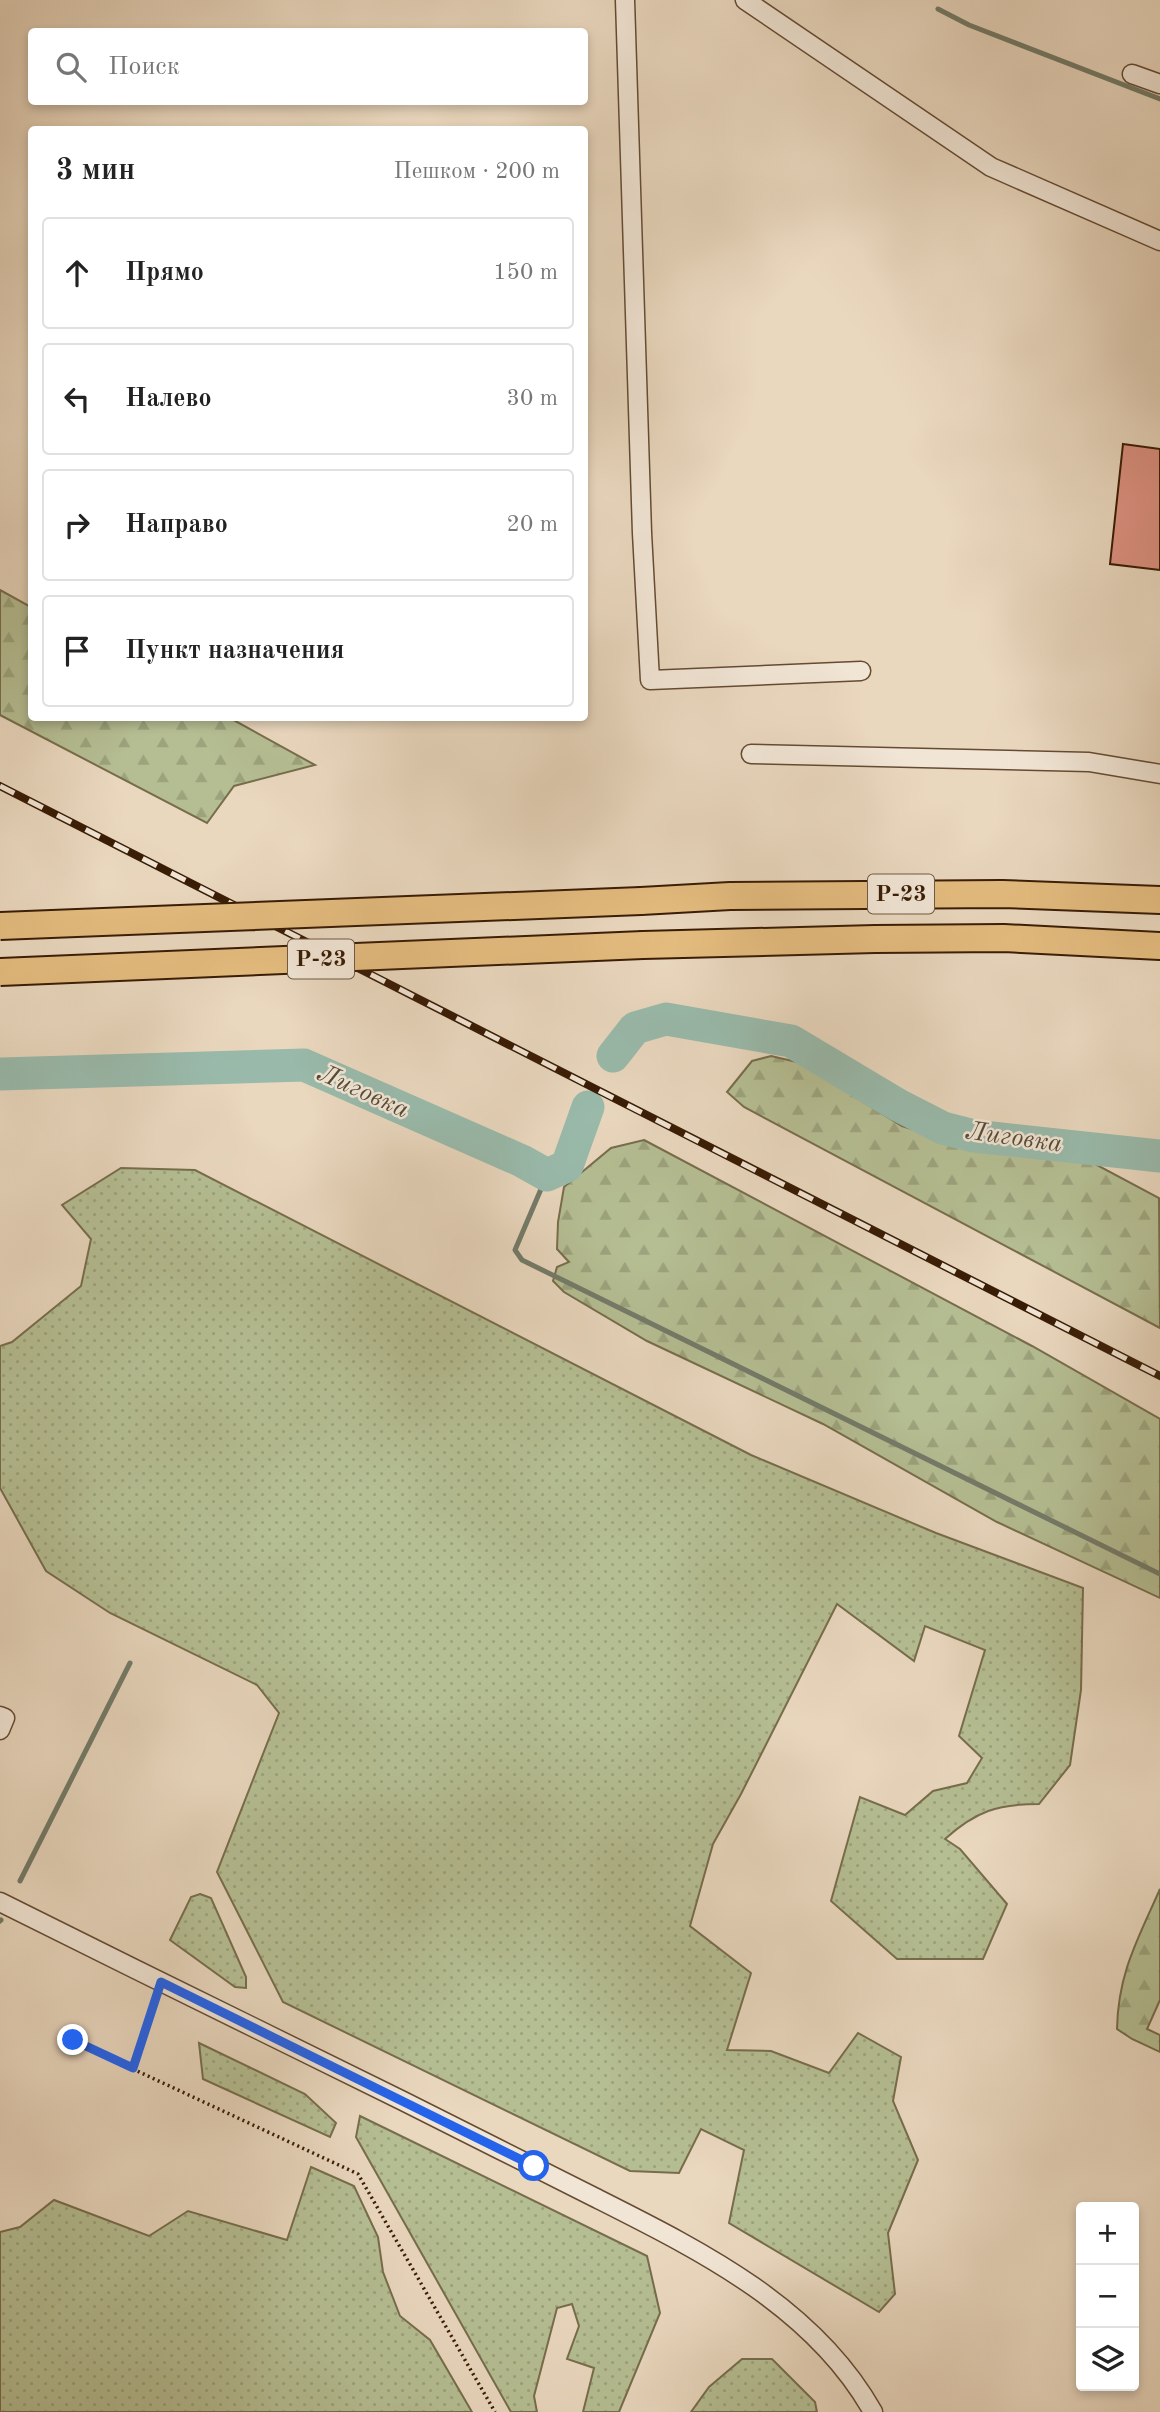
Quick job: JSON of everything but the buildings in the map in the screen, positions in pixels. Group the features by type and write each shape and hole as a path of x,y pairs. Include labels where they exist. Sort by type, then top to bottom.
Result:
{"highway":[{"name":"Р-23","path":"0,926 730,896 1002,894 1160,900"},
{"name":"Р-23","path":"0,972 875,939 1004,938 1160,946"}],"street":[{"path":"625,0 642,533 650,680 861,671"},
{"path":"745,0 991,167 1160,241"},
{"path":"1132,74 1160,84"},
{"path":"751,754 1089,762 1160,774"},
{"path":"0,1716 5,1718 0,1730"},
{"path":"0,1902 534,2166 717,2263 774,2301 822,2344 873,2412"}],"path":[{"path":"133,2068 161,1982"},
{"path":"73,2040 358,2174 495,2412"}],"green space":[{"path":"0,590 28,605 28,721 235,721 315,765 234,786 207,823 0,715"},
{"path":"771,1056 801,1063 902,1126 953,1142 1082,1157 1159,1198 1160,1328 744,1107 727,1092 752,1061"},
{"path":"644,1140 1032,1346 1160,1419 1160,1598 997,1522 823,1424 647,1341 564,1292 553,1281 557,1267 569,1262 557,1249 564,1187 611,1148"},
{"path":"121,1168 195,1170 751,1455 936,1533 1083,1588 1081,1690 1070,1765 1039,1804 988,1811 956,1829 945,1839 960,1849 1007,1904 983,1959 897,1959 831,1901 860,1797 905,1815 933,1791 967,1783 982,1758 959,1736 985,1650 925,1626 914,1661 837,1604 713,1844 690,1926 751,1973 727,2050 771,2051 829,2073 858,2033 901,2057 893,2101 918,2160 888,2233 895,2294 879,2312 729,2223 744,2150 701,2129 679,2173 630,2171 283,2002 217,1872 279,1713 257,1685 110,1613 46,1571 0,1488 0,1346 12,1342 81,1286 91,1239 62,1205"},
{"path":"1160,1889 1160,2000 1147,2029 1160,2035 1160,2052 1117,2029 1125,1973"},
{"path":"200,1894 211,1898 246,1977 246,1988 235,1987 170,1940 191,1897"},
{"path":"199,2043 305,2094 336,2123 330,2137 203,2079"},
{"path":"360,2116 647,2256 660,2313 619,2412 583,2412 594,2368 567,2359 579,2326 572,2304 557,2308 534,2396 537,2412 511,2412 356,2137"},
{"path":"311,2167 354,2186 378,2237 383,2272 400,2316 430,2340 472,2412 0,2412 0,2232 20,2227 54,2200 149,2236 188,2211 287,2240"},
{"path":"742,2359 772,2359 815,2402 817,2412 691,2412 709,2387"}],"waterway":[{"path":"938,9 969,25 1160,99"},
{"name":"Лиговка","path":"613,1056 635,1028 666,1019 791,1041 898,1105 943,1128 974,1136 1160,1156"},
{"name":"Лиговка","path":"0,1074 304,1065 522,1161 547,1175 567,1166 588,1107"},
{"path":"547,1175 515,1250 522,1260 1160,1574"},
{"path":"20,1881 130,1663"}],"railway":[{"path":"0,786 1160,1376"}],"route":[{"path":"73,2040 133,2068 161,1982 534,2166"}]}
